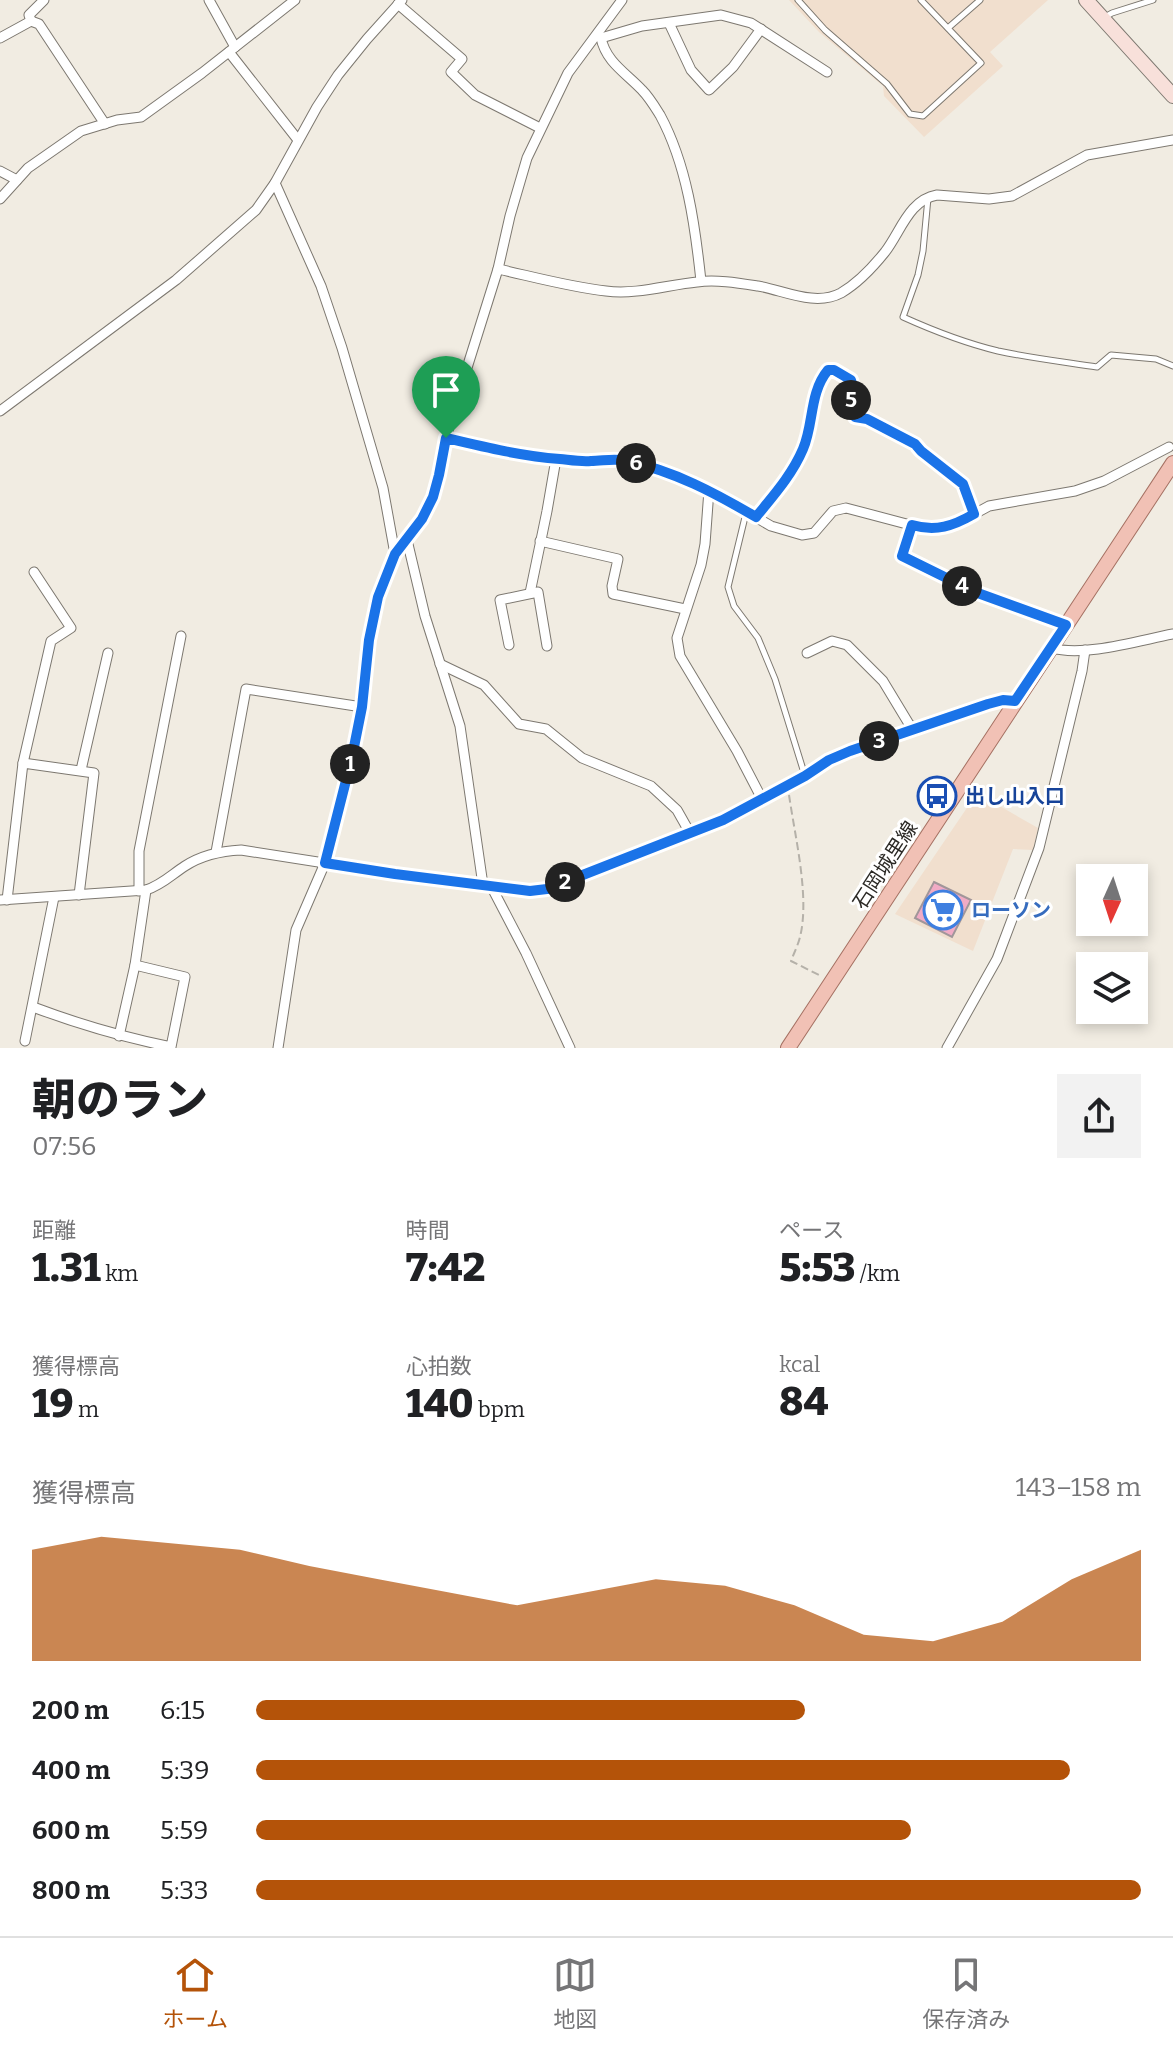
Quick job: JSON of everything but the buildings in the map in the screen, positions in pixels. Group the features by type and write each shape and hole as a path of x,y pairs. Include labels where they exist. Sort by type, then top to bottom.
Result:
{"main road":[{"name":"石岡城里線","path":"788,1048 1173,463"}],"street":[{"path":"31,21 29,15 44,0"},
{"path":"209,0 232,50 298,140"},
{"path":"0,199 28,168 81,131 117,120 141,117 295,0"},
{"path":"278,1048 296,930 325,863 352,757 378,597 395,554 422,519 433,497 446,438 498,269 521,176 540,128 568,73 599,37 622,0"},
{"path":"1086,0 1173,96"},
{"path":"0,411 176,280 256,210 338,75 400,2 462,59 451,72 475,95 540,128"},
{"path":"599,37 642,26 721,15 751,23 827,72"},
{"path":"0,38 31,21 39,24 105,124"},
{"path":"669,23 691,70 709,90 733,67 761,29"},
{"path":"599,37 610,59 643,91 659,113 672,140 680,161 701,281"},
{"path":"498,269 608,292 701,281 759,286 791,295 823,299 839,294 863,276 885,252 913,208 928,197 989,199 1012,196 1087,155 1173,140"},
{"path":"0,171 17,180"},
{"path":"275,183 321,286 342,348 383,488 395,554"},
{"path":"756,517 787,479 804,448 812,407 828,370 851,380 850,407 855,417 867,419 915,444 963,484 974,514"},
{"path":"446,438 556,459 630,461 686,480 771,526 802,535 814,533 833,511 846,508 940,529 989,506 1075,491 1104,481 1169,447"},
{"path":"530,593 556,459"},
{"path":"709,490 701,565 677,638 680,656 762,799"},
{"path":"407,540 425,616 460,726 487,885 526,953 570,1048"},
{"path":"540,541 618,559 613,594 685,609"},
{"path":"34,572 71,628 51,641 23,763 4,900 143,890 160,885 186,866 216,852 241,850 395,874 530,891 547,889 723,820 850,751 988,704 1015,701"},
{"path":"509,645 500,600 538,592 547,646"},
{"path":"1051,648 1066,652 1085,650 1173,634"},
{"path":"119,1036 135,965 143,890 139,851 181,636"},
{"path":"807,653 832,641 847,645 883,681 915,730"},
{"path":"947,1048 997,959 1039,848 1085,650"},
{"path":"81,770 108,653"},
{"path":"440,664 484,685 519,724 546,729 582,758 651,786 677,810 690,833"},
{"path":"216,852 246,689 362,707"},
{"path":"23,763 94,773 79,895"},
{"path":"25,1041 54,897"},
{"path":"33,1007 119,1036 171,1047 185,977 135,965"}],"lane":[{"path":"798,0 825,30 887,84 910,114 923,116 981,63 921,0"},
{"path":"948,28 980,0"},
{"path":"1103,19 1112,13 1153,0"},
{"path":"928,197 918,275 903,317 945,336 1024,356 1097,367 1111,355 1156,359 1173,366"},
{"path":"746,512 728,587 734,606 758,638 775,679 805,776"},
{"path":"912,525 902,556 975,592 1066,625"}],"path":[{"path":"787,785 803,913 800,937 791,961 833,982"}],"shaded area":[{"path":"789,0 1048,0 990,52 1003,66 924,137 884,96 883,86 819,32"},
{"path":"977,793 1038,828 1033,850 1013,849 973,951 895,914"}],"place":[{"name":"出し山入口","path":"937,796"},
{"name":"ローソン","path":"943,910"}],"route":[{"path":"828,370 834,370 851,380 850,407 855,417 867,419 915,444 963,484 974,514 940,529 912,525 902,556 975,592 1066,625 1015,701 988,704 850,751 723,820 547,889 530,891 325,863 362,707 369,640 378,597 395,554 422,519 433,497 446,438 556,459 630,461 709,490 756,517 787,479 804,448 812,407 824,375 828,370"}]}
